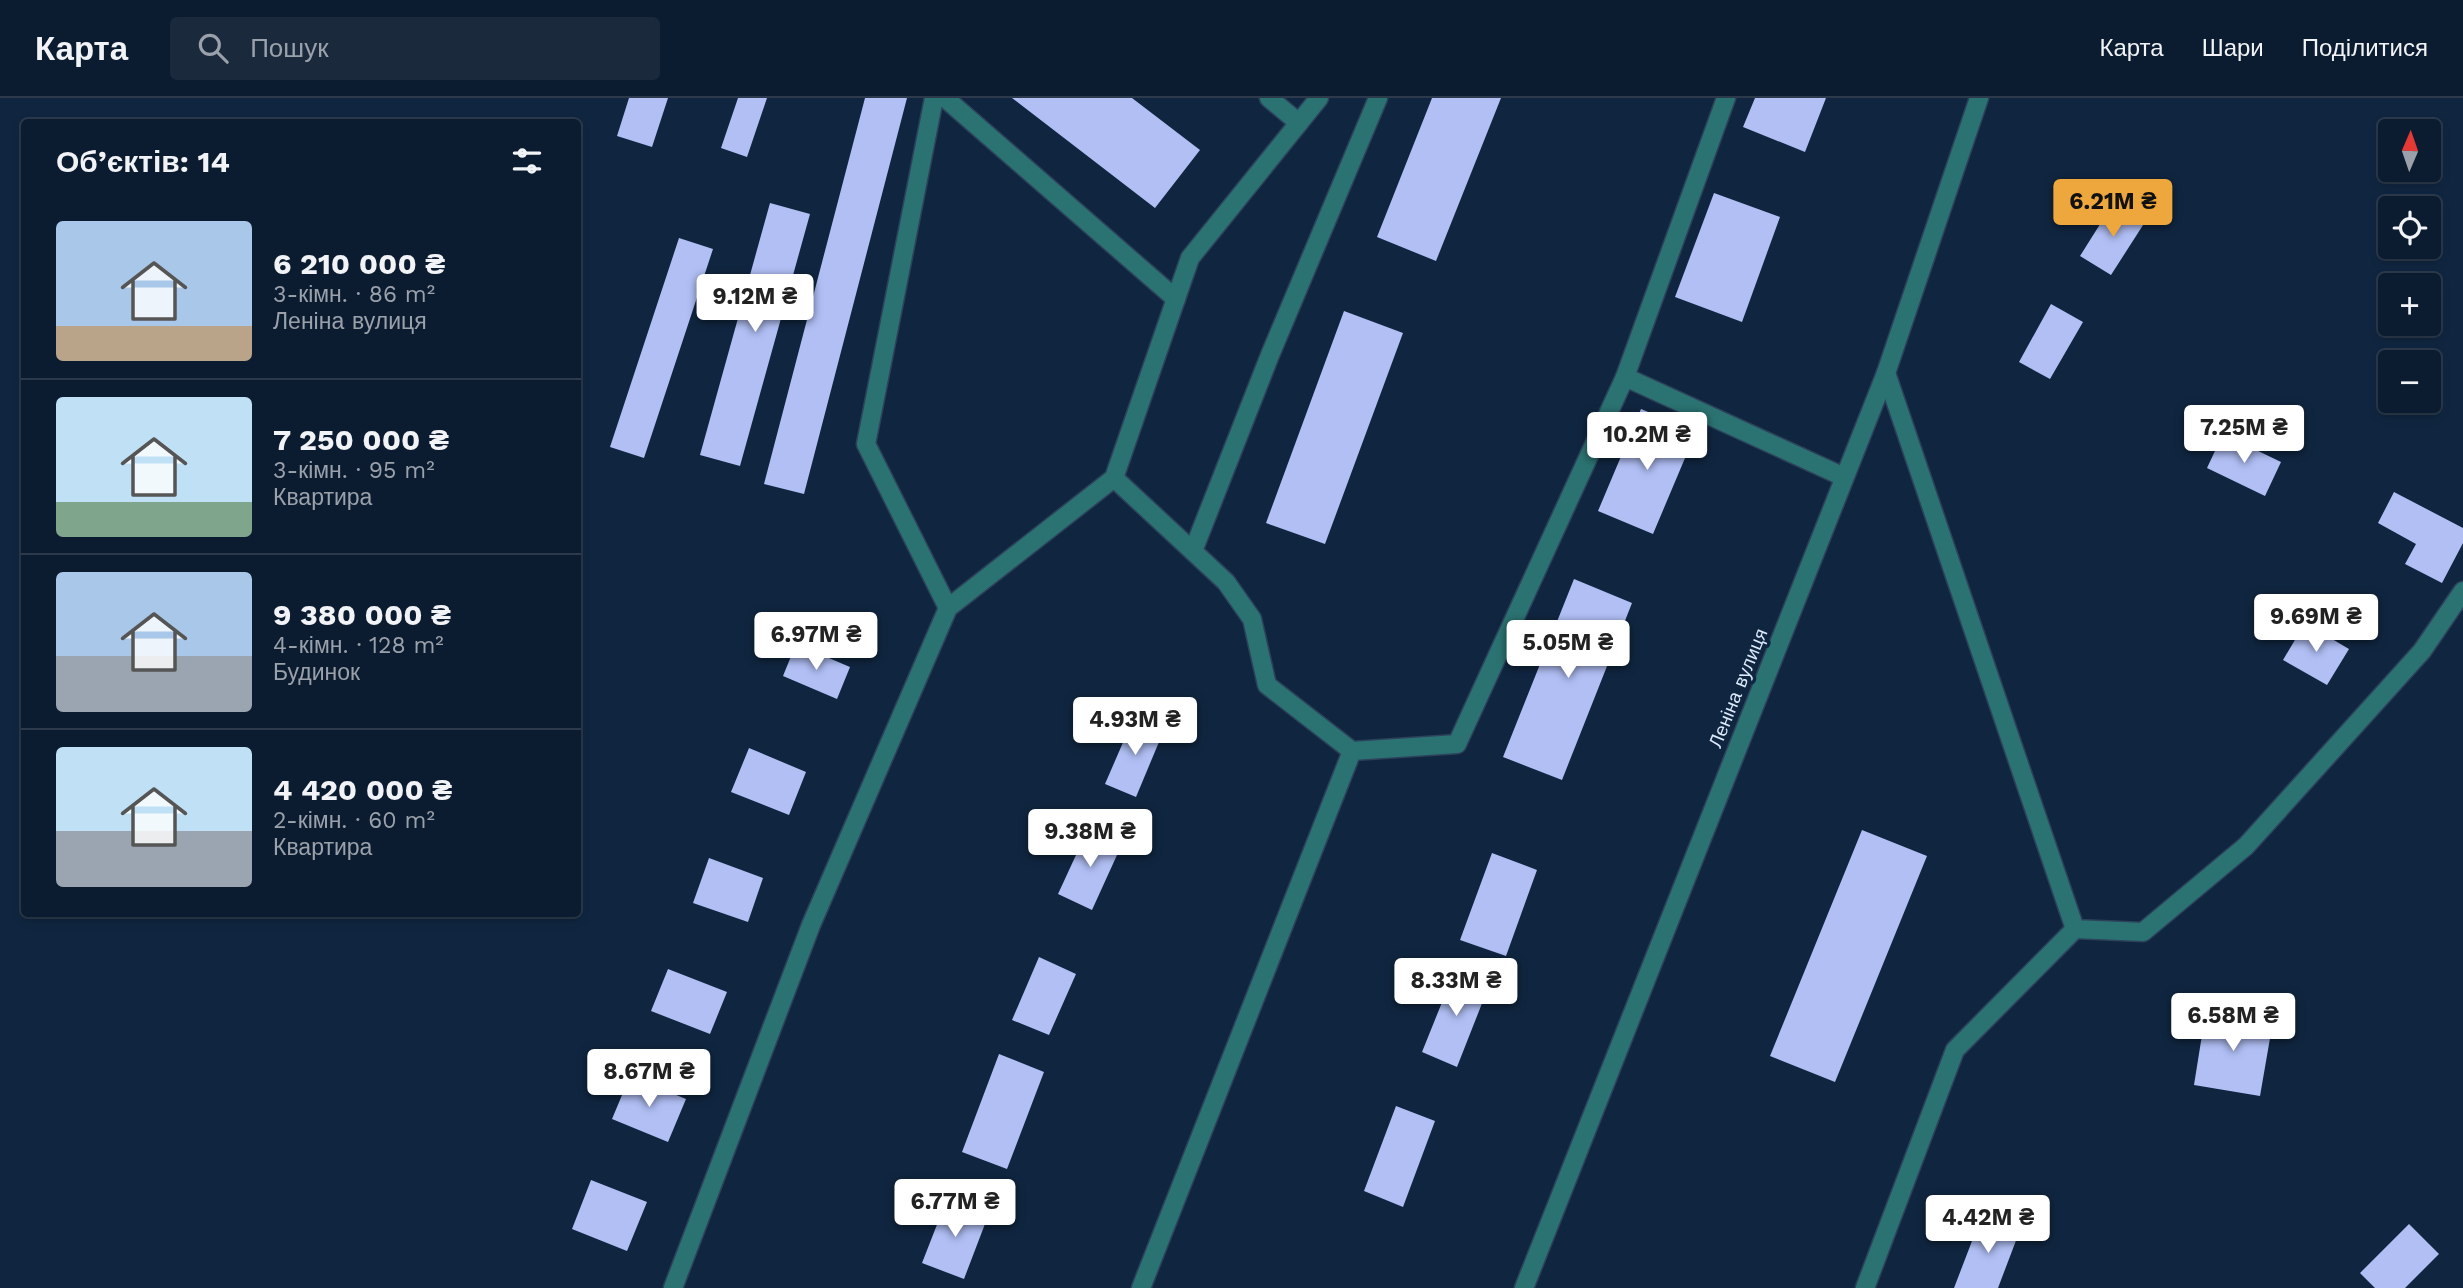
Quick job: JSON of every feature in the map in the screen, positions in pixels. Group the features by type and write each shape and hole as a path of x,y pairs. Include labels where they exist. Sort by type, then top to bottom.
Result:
{"street":[{"path":"934,98 866,444 948,608"},
{"path":"945,98 1176,299"},
{"path":"1269,98 1299,123"},
{"path":"673,1288 811,925 948,608 1114,478 1190,258 1319,98"},
{"path":"1194,551 1270,355 1378,98"},
{"path":"1114,478 1226,582 1252,619 1267,685 1352,751 1457,744 1625,377 1726,98"},
{"name":"Леніна вулиця","path":"1524,1288 1886,373 1979,98"},
{"path":"1886,373 2076,929"},
{"path":"1625,377 1844,477"},
{"path":"1865,1288 1955,1050 2076,929 2143,932 2246,846 2422,651 2463,591"},
{"path":"1141,1288 1352,751"}],"building":[{"path":"629,98 668,98 652,147 617,136"},
{"path":"738,98 767,98 747,157 721,148"},
{"path":"865,98 907,98 804,494 764,484"},
{"path":"1012,98 1132,98 1200,150 1155,208"},
{"path":"1432,98 1501,98 1436,261 1377,237"},
{"path":"1755,98 1826,98 1805,152 1743,127"},
{"path":"1714,193 1780,217 1742,322 1675,297"},
{"path":"2114,202 2145,222 2111,275 2080,256"},
{"path":"770,203 810,214 740,466 700,455"},
{"path":"679,238 713,249 644,458 610,447"},
{"path":"2051,304 2083,322 2050,379 2019,362"},
{"path":"1344,311 1403,333 1325,544 1266,523"},
{"path":"1641,409 1696,432 1653,534 1598,511"},
{"path":"2223,434 2281,462 2265,496 2207,468"},
{"path":"2394,492 2463,528 2463,543 2442,583 2405,564 2416,544 2378,523"},
{"path":"1574,579 1632,603 1562,780 1503,757"},
{"path":"2305,623 2349,649 2327,685 2283,660"},
{"path":"796,644 850,667 837,699 783,676"},
{"path":"1134,717 1164,730 1136,797 1105,784"},
{"path":"749,748 806,772 789,815 731,792"},
{"path":"1088,829 1122,844 1092,910 1058,894"},
{"path":"1862,830 1927,856 1835,1082 1770,1056"},
{"path":"1492,853 1537,870 1506,956 1460,940"},
{"path":"709,858 763,878 748,922 693,903"},
{"path":"1039,957 1076,974 1049,1035 1012,1020"},
{"path":"668,969 727,992 710,1034 651,1011"},
{"path":"1455,970 1490,983 1457,1067 1422,1052"},
{"path":"2206,1010 2273,1021 2260,1096 2194,1085"},
{"path":"999,1054 1044,1072 1007,1169 962,1152"},
{"path":"630,1076 686,1099 668,1142 612,1119"},
{"path":"1396,1106 1435,1121 1403,1207 1364,1191"},
{"path":"591,1180 647,1202 627,1251 572,1229"},
{"path":"947,1199 988,1216 964,1279 922,1263"},
{"path":"1982,1215 2020,1230 1998,1288 1954,1288"},
{"path":"2409,1224 2439,1254 2405,1288 2375,1288 2360,1273"}]}
